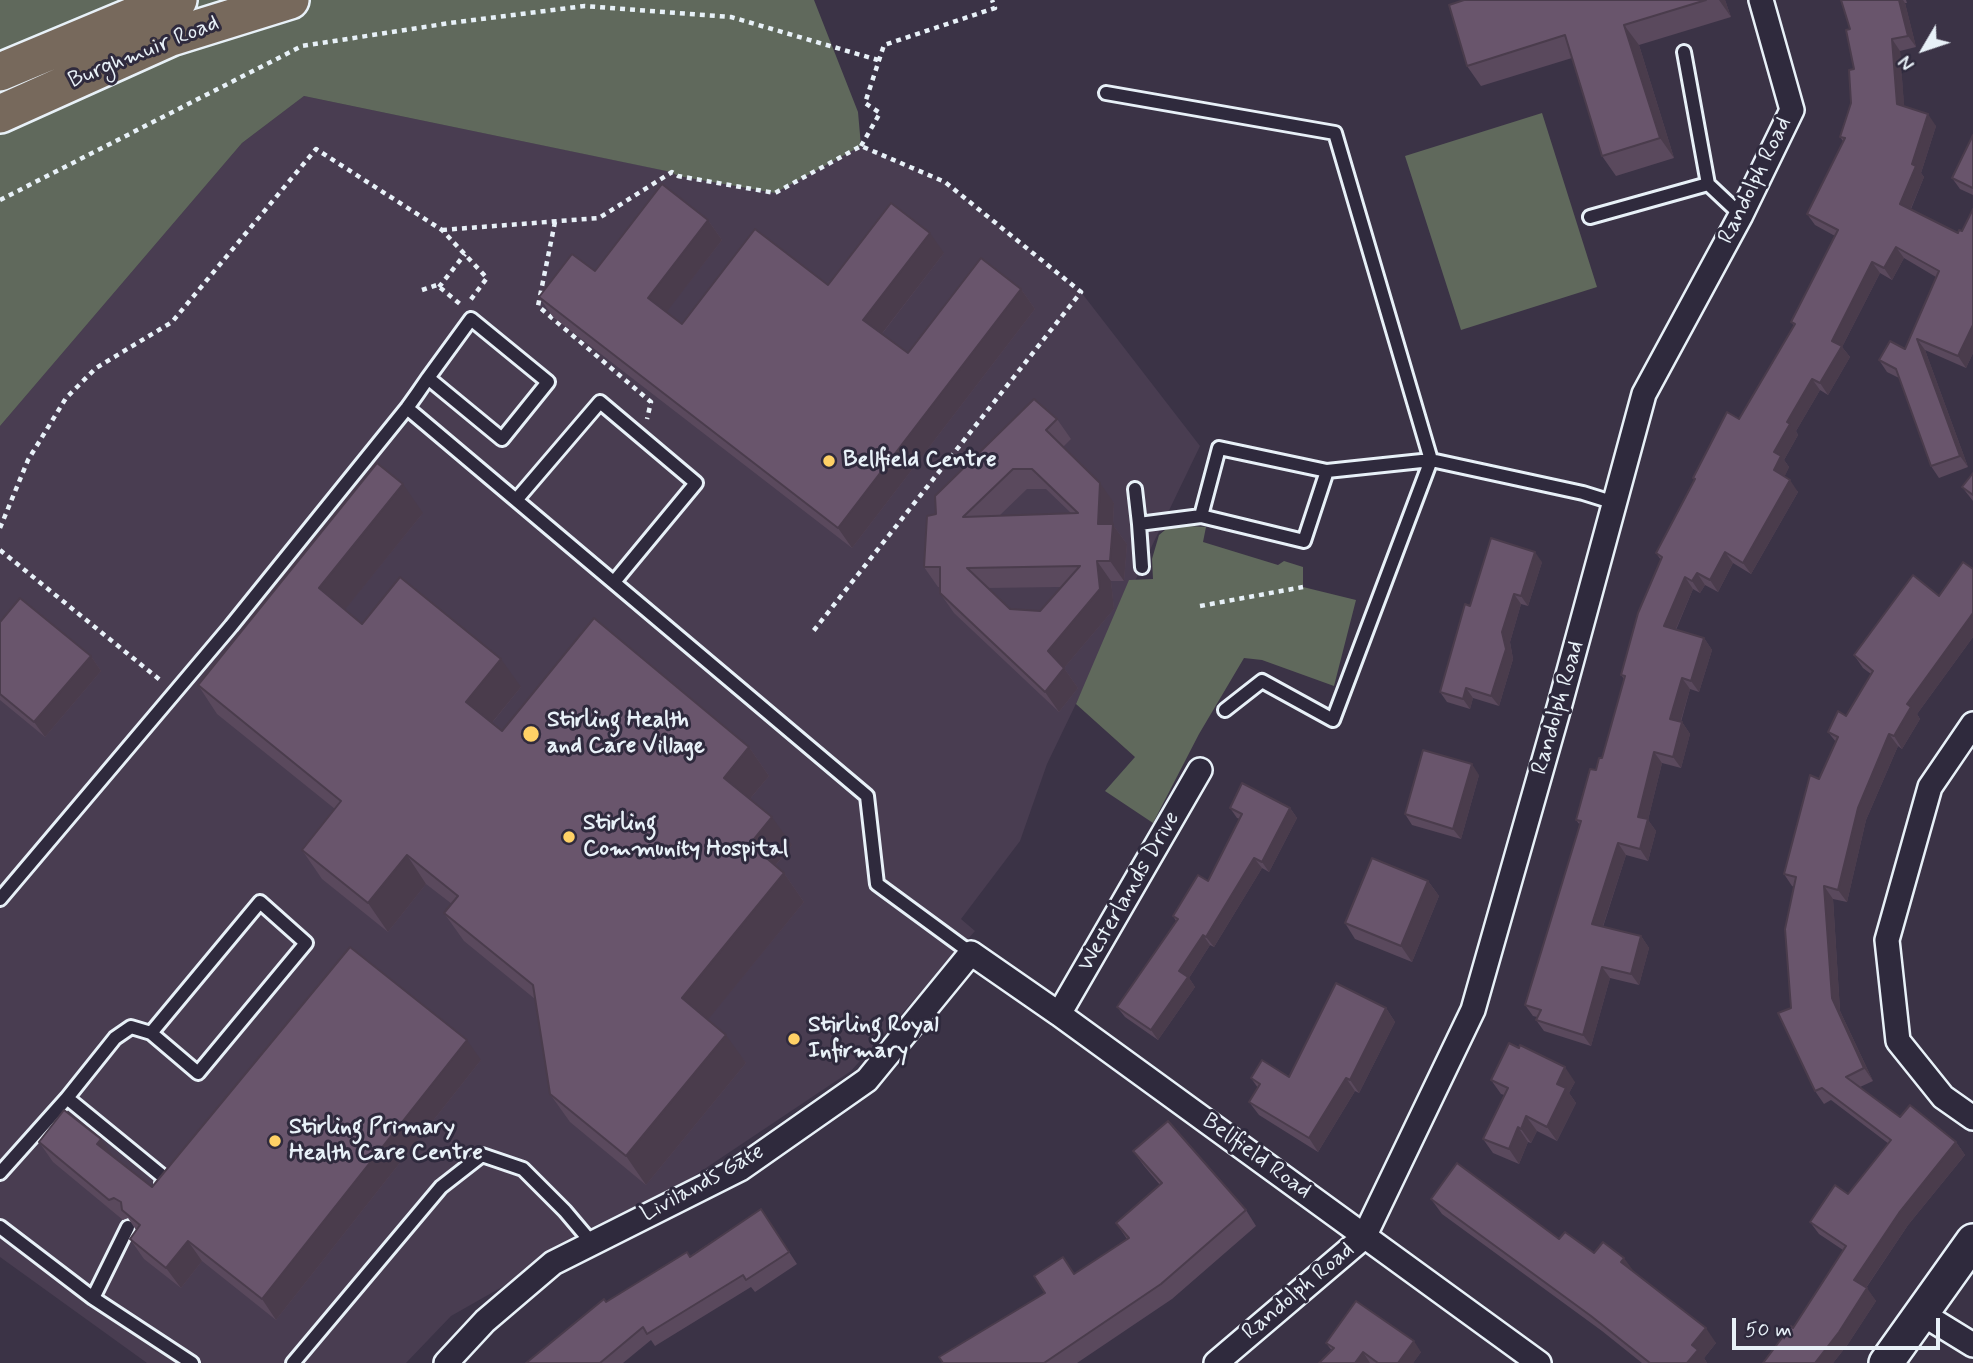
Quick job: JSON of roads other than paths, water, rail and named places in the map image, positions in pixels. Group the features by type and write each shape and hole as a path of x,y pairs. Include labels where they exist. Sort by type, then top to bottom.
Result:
{"main road":[{"name":"Burghmuir Road","path":"0,72 178,0"},
{"name":"Burghmuir Road","path":"0,114 171,37 290,0"},
{"path":"1886,1363 1973,1241"}],"street":[{"name":"Randolph Road","path":"1216,1363 1364,1237 1473,1010 1644,394 1741,215 1792,110 1761,0"},
{"path":"1973,724 1930,787 1887,940 1898,1041 1942,1097 1973,1118"},
{"name":"Westerlands Drive","path":"1059,1014 1200,770"},
{"name":"Bellfield Road","path":"971,953 1539,1363"},
{"name":"Livilands Gate","path":"446,1363 485,1321 553,1263 740,1169 867,1080 971,953"},
{"path":"1921,1313 1973,1345"}],"lane":[{"path":"1684,52 1708,184 1741,215"},
{"path":"1106,93 1335,133 1431,460 1333,720 1262,681 1225,710"},
{"path":"1590,218 1708,184"},
{"path":"0,899 231,626 407,408 428,378 471,319 548,382 502,439 428,378"},
{"path":"517,499 600,402 696,483 614,582"},
{"path":"407,408 867,796 877,884 971,953"},
{"path":"1201,516 1219,448 1327,471 1431,460 1583,493 1615,503"},
{"path":"1139,524 1201,516 1304,541 1327,471"},
{"path":"1135,489 1142,567"},
{"path":"0,1173 67,1098 115,1038 131,1027 151,1034 198,1073 306,943 260,902 151,1034"},
{"path":"67,1098 166,1179 162,1182"},
{"path":"293,1363 441,1187 482,1156 523,1168 592,1243"},
{"path":"0,1227 93,1298 192,1363"},
{"path":"93,1298 128,1227"}],"place":[{"name":"Bellfield Centre","path":"829,461"},
{"name":"Stirling Health and Care Village","path":"531,734"},
{"name":"Stirling Community Hospital","path":"569,837"},
{"name":"Stirling Royal Infirmary","path":"794,1039"},
{"name":"Stirling Primary Health Care Centre","path":"275,1141"}]}
